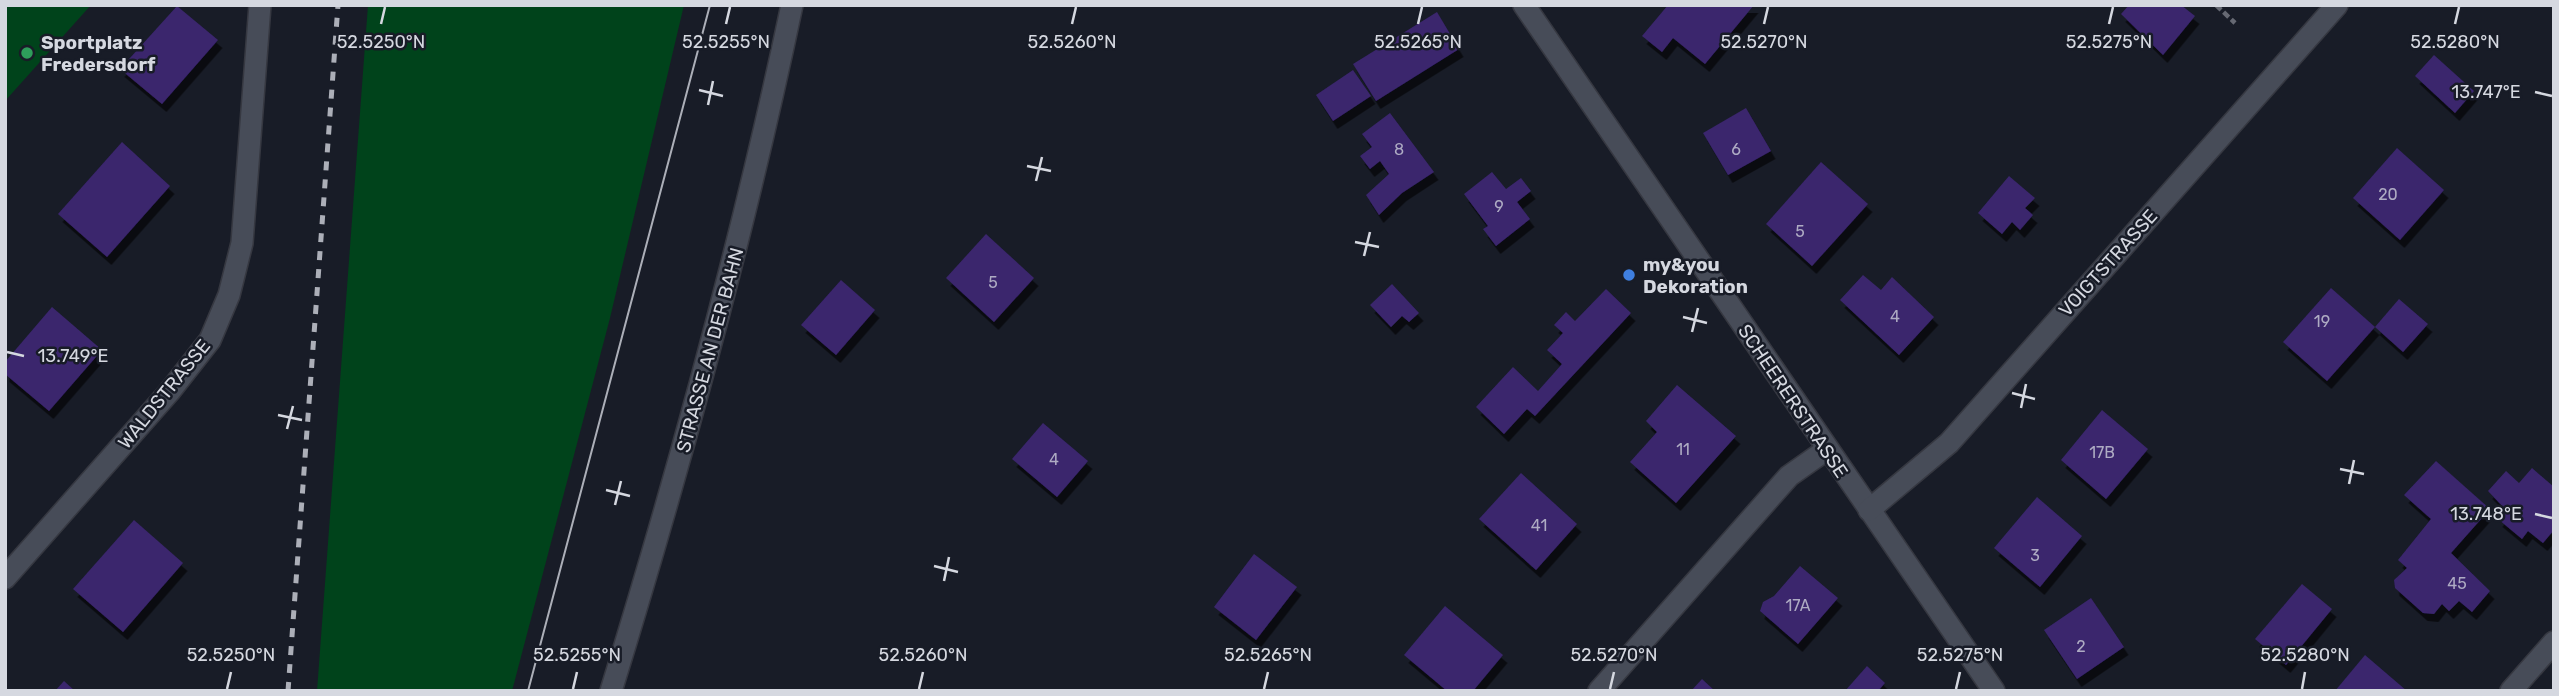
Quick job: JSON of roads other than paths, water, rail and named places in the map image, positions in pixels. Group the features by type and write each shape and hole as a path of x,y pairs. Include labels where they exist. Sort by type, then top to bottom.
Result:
{"street":[{"name":"WALDSTRASSE","path":"5,578 170,391 210,340 229,295 242,243 260,5"},
{"name":"STRASSE AN DER BAHN","path":"611,691 671,498 706,366 755,180 792,5"},
{"name":"SCHEERERSTRASSE","path":"1524,5 1826,450 1994,691"},
{"name":"VOIGTSTRASSE","path":"1868,510 1949,443 2337,5"},
{"path":"1599,691 1789,476 1826,450"},
{"path":"2511,691 2554,642"}],"tram line":[{"path":"528,691 710,5"}],"railway":[{"path":"288,691 338,5"}],"place":[{"name":"Sportplatz Fredersdorf","path":"27,53"},
{"name":"my&you Dekoration","path":"1629,275"}]}
